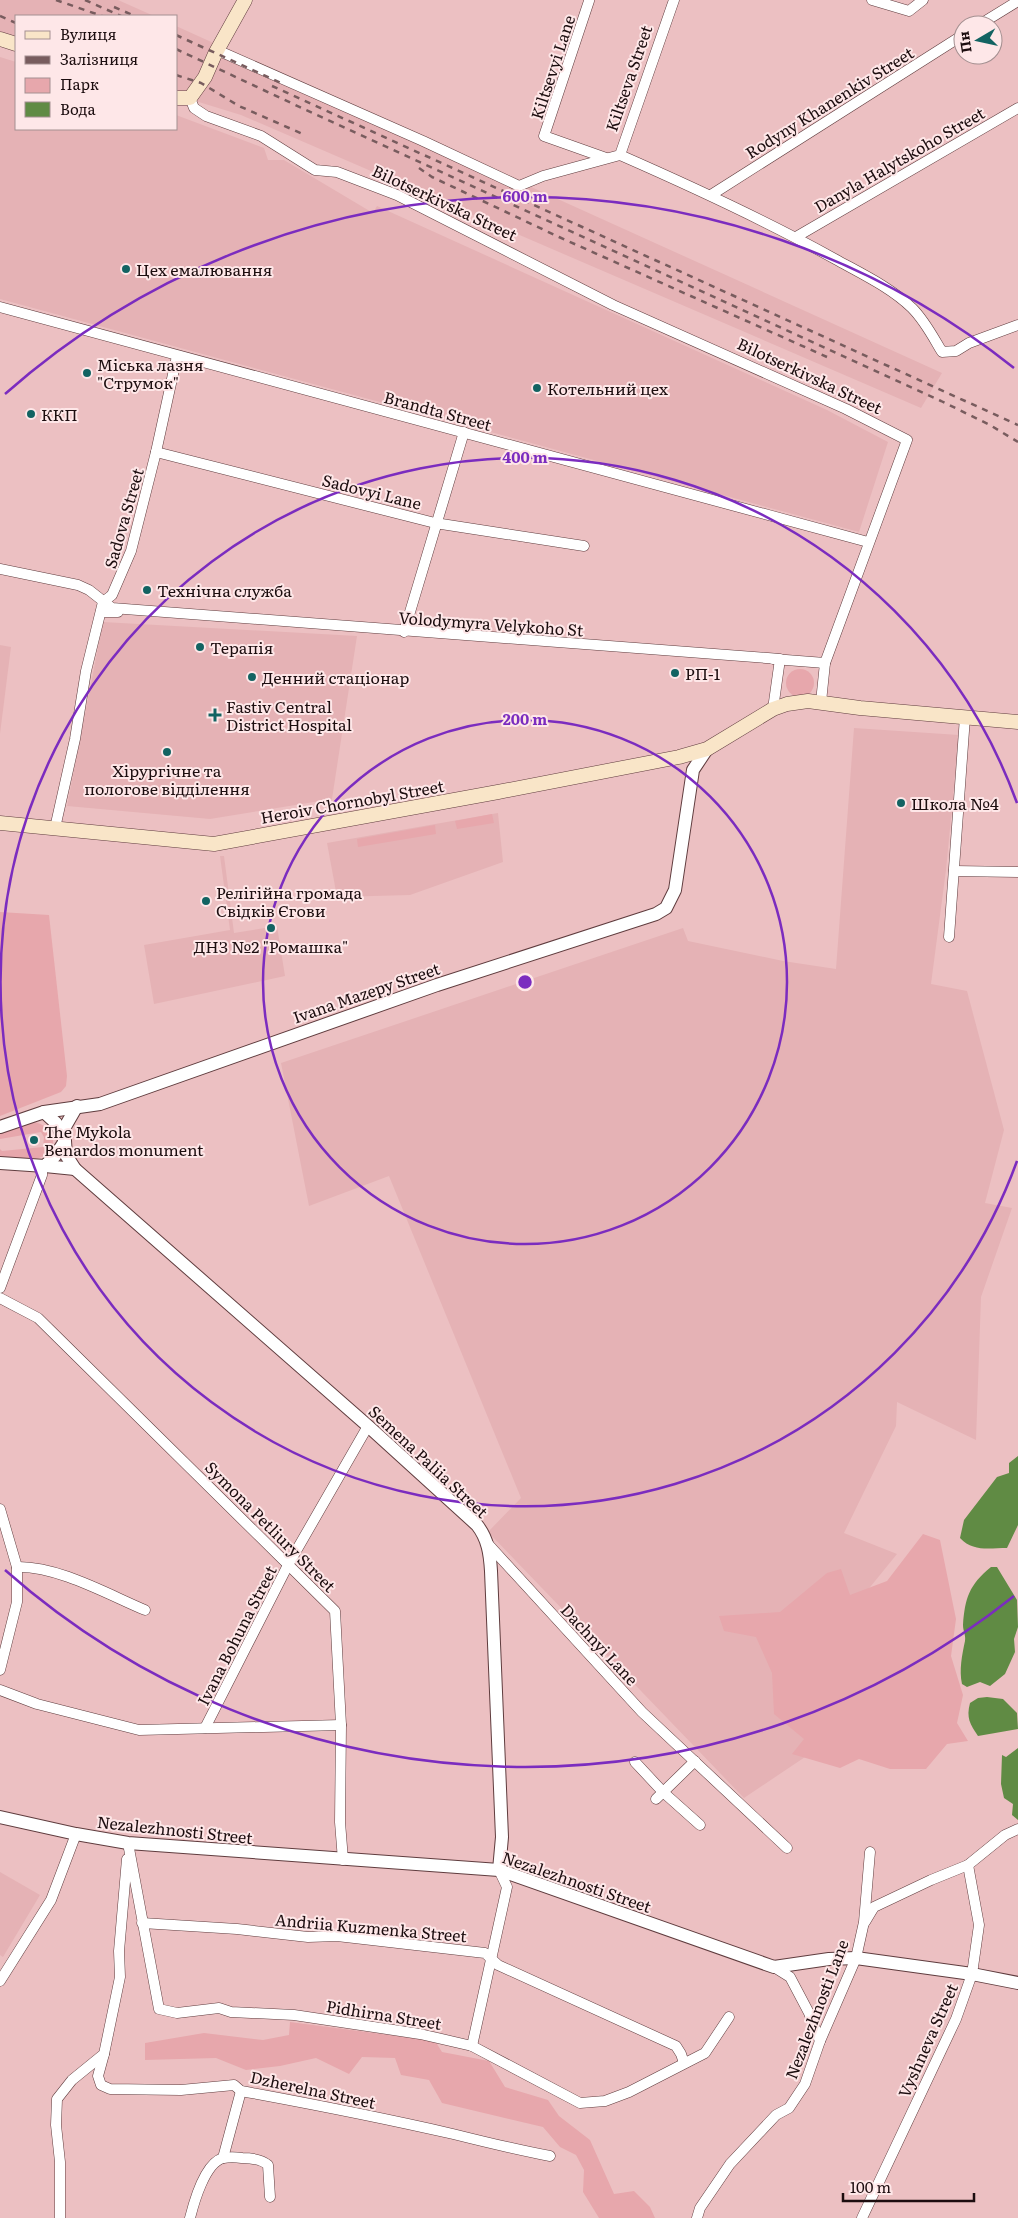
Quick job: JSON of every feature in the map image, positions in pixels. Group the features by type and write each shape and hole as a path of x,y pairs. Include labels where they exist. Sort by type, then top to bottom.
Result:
{"main road":[{"path":"183,98 205,76 245,0"},
{"path":"0,38 15,44"},
{"path":"707,750 773,709 788,704 821,702 860,708 1018,722"},
{"name":"Heroiv Chornobyl Street","path":"0,823 214,844 498,792 707,750"}],"street":[{"name":"Kiltseva Street","path":"217,50 423,141 519,186 543,176 620,155 674,0"},
{"path":"872,0 909,11 923,0"},
{"name":"Kiltsevyi Lane","path":"589,1 544,136 606,158"},
{"path":"995,15 1018,1"},
{"name":"Rodyny Khanenkiv Street","path":"711,195 953,41"},
{"name":"Bilotserkivska Street","path":"183,98 206,116 261,136 315,170 337,172 397,195 613,305 846,409 907,440 825,663 821,702"},
{"name":"Danyla Halytskoho Street","path":"796,237 1018,108"},
{"path":"620,155 711,195 796,237 891,291 912,308 928,328 942,352 956,351 970,343 1018,326"},
{"name":"Brandta Street","path":"0,307 868,542"},
{"name":"Sadova Street","path":"55,828 75,740 86,671 102,607 112,595 132,551 156,452 176,356"},
{"path":"404,632 435,523 464,432"},
{"name":"Sadovyi Lane","path":"156,452 435,523 584,546"},
{"path":"0,569 78,585 102,607"},
{"name":"Volodymyra Velykoho St","path":"102,607 404,632 825,663"},
{"path":"773,709 780,660"},
{"path":"949,937 965,718"},
{"name":"Ivana Mazepy Street","path":"0,1128 44,1112 100,1104 437,985 656,914 666,908 675,890 693,770 707,750"},
{"path":"954,871 1018,872"},
{"path":"0,1288 44,1166 55,1156 77,1106"},
{"path":"44,1112 63,1136"},
{"name":"Semena Paliia Street","path":"63,1136 66,1155 75,1169 368,1426 477,1525 487,1543 491,1571 502,1837 499,1870 507,1887 472,2046"},
{"path":"0,1163 75,1169"},
{"name":"Symona Petliury Street","path":"0,1298 38,1318 335,1610 341,1725 340,1822 343,1860"},
{"name":"Ivana Bohuna Street","path":"205,1728 288,1565 368,1426"},
{"path":"0,1509 17,1568 17,1602 0,1670"},
{"name":"Dachnyi Lane","path":"487,1543 622,1690 787,1848"},
{"path":"17,1568 33,1567 76,1581 145,1610"},
{"path":"0,1690 37,1704 139,1730 341,1725"},
{"path":"660,1796 695,1761"},
{"path":"635,1762 660,1796 700,1825"},
{"name":"Nezalezhnosti Street","path":"0,1817 76,1834 128,1843 499,1870 774,1967 828,1959 856,1958 972,1974 1018,1983"},
{"name":"Nezalezhnosti Lane","path":"864,1922 874,1907 931,1880 968,1866 1005,1835 1018,1829"},
{"path":"0,1981 51,1900 76,1834"},
{"path":"60,2218 60,2162 56,2125 57,2099 72,2080 104,2054 120,1977 119,1952 128,1843"},
{"name":"Pidhirna Street","path":"128,1843 159,2009 177,2013 219,2008 231,2012 294,2015 420,2034 472,2046 580,2103 605,2101 629,2092 705,2053 729,2017"},
{"name":"Nezalezhnosti Lane","path":"697,2218 700,2208 730,2164 776,2115 789,2108 805,2084 820,2041 856,1958 864,1922 870,1852"},
{"name":"Vyshneva Street","path":"862,2218 956,2019 972,1974 979,1925 968,1866"},
{"name":"Andriia Kuzmenka Street","path":"142,1923 308,1937 337,1936 485,1953 498,1965 676,2046 684,2063"},
{"path":"774,1967 790,1977 809,2013 820,2041"},
{"name":"Dzherelna Street","path":"104,2054 98,2079 101,2085 118,2090 181,2090 227,2084 234,2085 241,2091 332,2108 502,2147 550,2156"},
{"path":"223,2158 241,2091"},
{"path":"190,2218 202,2181 213,2165 223,2158 249,2158 265,2162 268,2165 270,2197"}],"shaded area":[{"path":"0,0 118,0 152,15 15,15 15,46 0,41"},
{"path":"178,27 942,373 921,408 241,115 178,96"},
{"path":"0,57 15,62 15,130 178,130 178,116 264,148 268,160 284,160 373,213 377,206 827,410 888,442 859,532 0,299"},
{"name":"Fastiv Central District Hospital","path":"103,622 357,636 332,799 210,819 67,806"},
{"path":"0,645 11,647 0,734"},
{"path":"854,728 959,735 946,870 931,984 967,991 1004,1130 985,1203 1012,1208 981,1297 976,1440 897,1402 896,1426 844,1533 897,1554 858,1602 814,1751 744,1798 488,1532 521,1498 389,1176 309,1206 281,1063 683,928 688,941 783,961 836,969"},
{"path":"498,813 503,862 410,895 337,897 327,843"},
{"name":"ДНЗ №2 \"Ромашка\"","path":"220,856 224,856 234,933 277,926 285,976 154,1004 144,945 230,930"},
{"path":"0,1872 40,1895 3,1957 0,1955"}],"green space":[{"path":"800,669 810,673 814,683 810,693 800,697 790,693 786,683 790,673"},
{"path":"492,814 494,823 457,829 455,821"},
{"path":"435,825 436,834 358,847 357,839"},
{"path":"0,912 49,915 67,1076 66,1086 61,1092 0,1116"},
{"path":"33,1122 41,1124 51,1132 53,1143 51,1149 39,1158 30,1160 0,1157 0,1149 2,1151 43,1147 44,1137 41,1132 0,1139 0,1132"},
{"path":"923,1534 940,1540 956,1619 951,1656 963,1695 957,1723 968,1741 947,1744 926,1769 890,1769 859,1759 840,1768 792,1754 804,1739 774,1714 772,1673 756,1637 724,1631 719,1616 780,1612 827,1573 841,1569 850,1595 887,1581"},
{"path":"290,2022 435,2041 442,2052 489,2061 505,2087 548,2100 559,2116 590,2140 614,2194 634,2191 650,2207 655,2218 599,2218 583,2192 584,2170 576,2155 560,2147 543,2127 442,2103 429,2080 401,2075 395,2058 362,2057 349,2074 316,2058 280,2066 246,2070 216,2058 145,2060 145,2043 204,2033 263,2040 289,2035"}],"water":[{"path":"1018,1456 1018,1525 1007,1548 982,1548 970,1545 960,1538 964,1520 997,1477 1009,1473 1009,1463"},
{"path":"991,1567 997,1567 1017,1600 1018,1627 1014,1639 1015,1652 1005,1674 990,1686 980,1682 967,1687 962,1684 961,1673 965,1639 963,1625 965,1607 973,1586"},
{"path":"978,1698 1003,1699 1017,1713 1018,1729 978,1736 969,1721 970,1703"},
{"path":"1018,1748 1018,1820 1012,1815 1013,1804 1004,1798 1001,1784 1002,1755 1006,1757"}],"railway":[{"path":"56,0 99,15"},
{"path":"85,0 119,15"},
{"path":"114,7 133,15"},
{"path":"0,16 15,23"},
{"path":"178,36 283,84"},
{"path":"178,50 941,401 990,425 1018,442"},
{"path":"178,76 201,83 239,106 305,135"},
{"path":"272,86 1018,425"},
{"path":"419,168 432,177 559,237 827,357"}],"place":[{"name":"Цех емалювання","path":"126,269"},
{"name":"Міська лазня \"Струмок\"","path":"87,373"},
{"name":"Котельний цех","path":"537,388"},
{"name":"ККП","path":"31,414"},
{"name":"Технічна служба","path":"147,590"},
{"name":"Терапія","path":"200,647"},
{"name":"РП-1","path":"675,673"},
{"name":"Денний стаціонар","path":"252,677"},
{"name":"Fastiv Central District Hospital","path":"215,715"},
{"name":"Хірургічне та пологове відділення","path":"167,752"},
{"name":"Школа №4","path":"901,803"},
{"name":"Релігійна громада Свідків Єгови","path":"206,901"},
{"name":"ДНЗ №2 \"Ромашка\"","path":"271,928"},
{"name":"The Mykola Benardos monument","path":"34,1140"}]}
